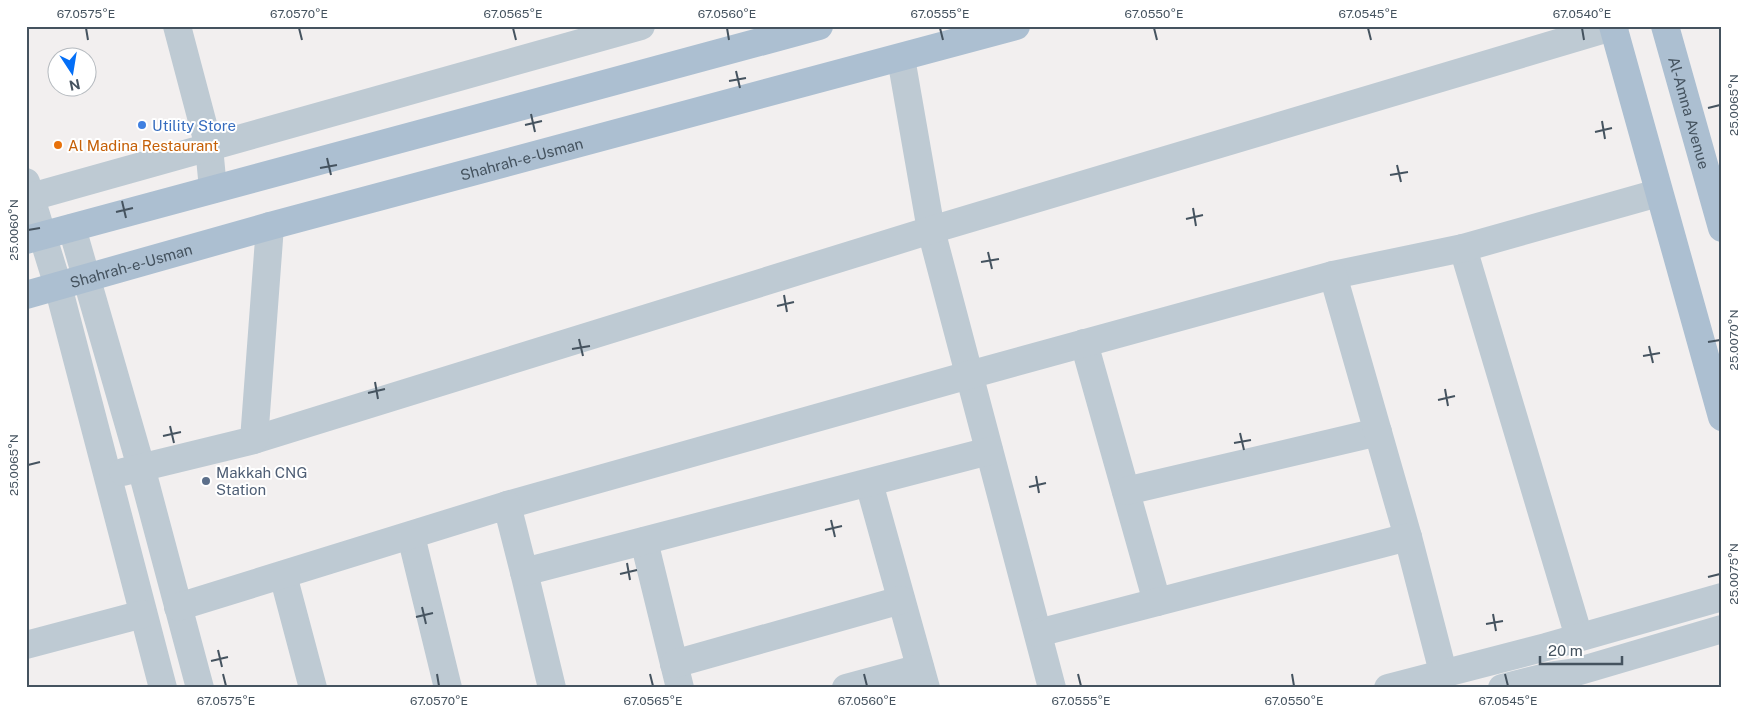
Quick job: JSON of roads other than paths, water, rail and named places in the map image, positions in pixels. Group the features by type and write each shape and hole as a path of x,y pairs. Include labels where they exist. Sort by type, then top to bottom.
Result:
{"main road":[{"path":"34,238 819,26"},
{"name":"Shahrah-e-Usman","path":"26,295 270,226 1016,26"},
{"path":"1614,26 1658,193 1722,417"},
{"name":"Al-Amna Avenue","path":"1665,26 1722,228"}],"street":[{"path":"177,26 209,147 213,189"},
{"path":"163,688 58,286 34,238 28,189 209,147 641,26"},
{"path":"107,476 254,440 931,230 1614,26"},
{"path":"901,58 931,230 1052,688"},
{"path":"178,607 507,505 969,375 1333,275 1463,248 1658,193"},
{"path":"254,440 270,226"},
{"path":"72,228 141,467 200,688"},
{"path":"1463,248 1579,637"},
{"path":"1333,275 1408,537 1443,672"},
{"path":"1084,343 1157,602"},
{"path":"1126,491 1378,432"},
{"path":"524,572 989,451"},
{"path":"846,688 923,678 869,483"},
{"path":"507,505 552,688"},
{"path":"411,536 448,688"},
{"path":"1038,633 1408,537"},
{"path":"644,541 677,676 902,600"},
{"path":"283,575 313,688"},
{"path":"1388,688 1722,597"},
{"path":"26,645 144,614"},
{"path":"1502,688 1554,675 1578,680 1722,628"}],"place":[{"name":"Utility Store","path":"142,125"},
{"name":"Al Madina Restaurant","path":"58,145"},
{"name":"Makkah CNG Station","path":"206,481"}]}
